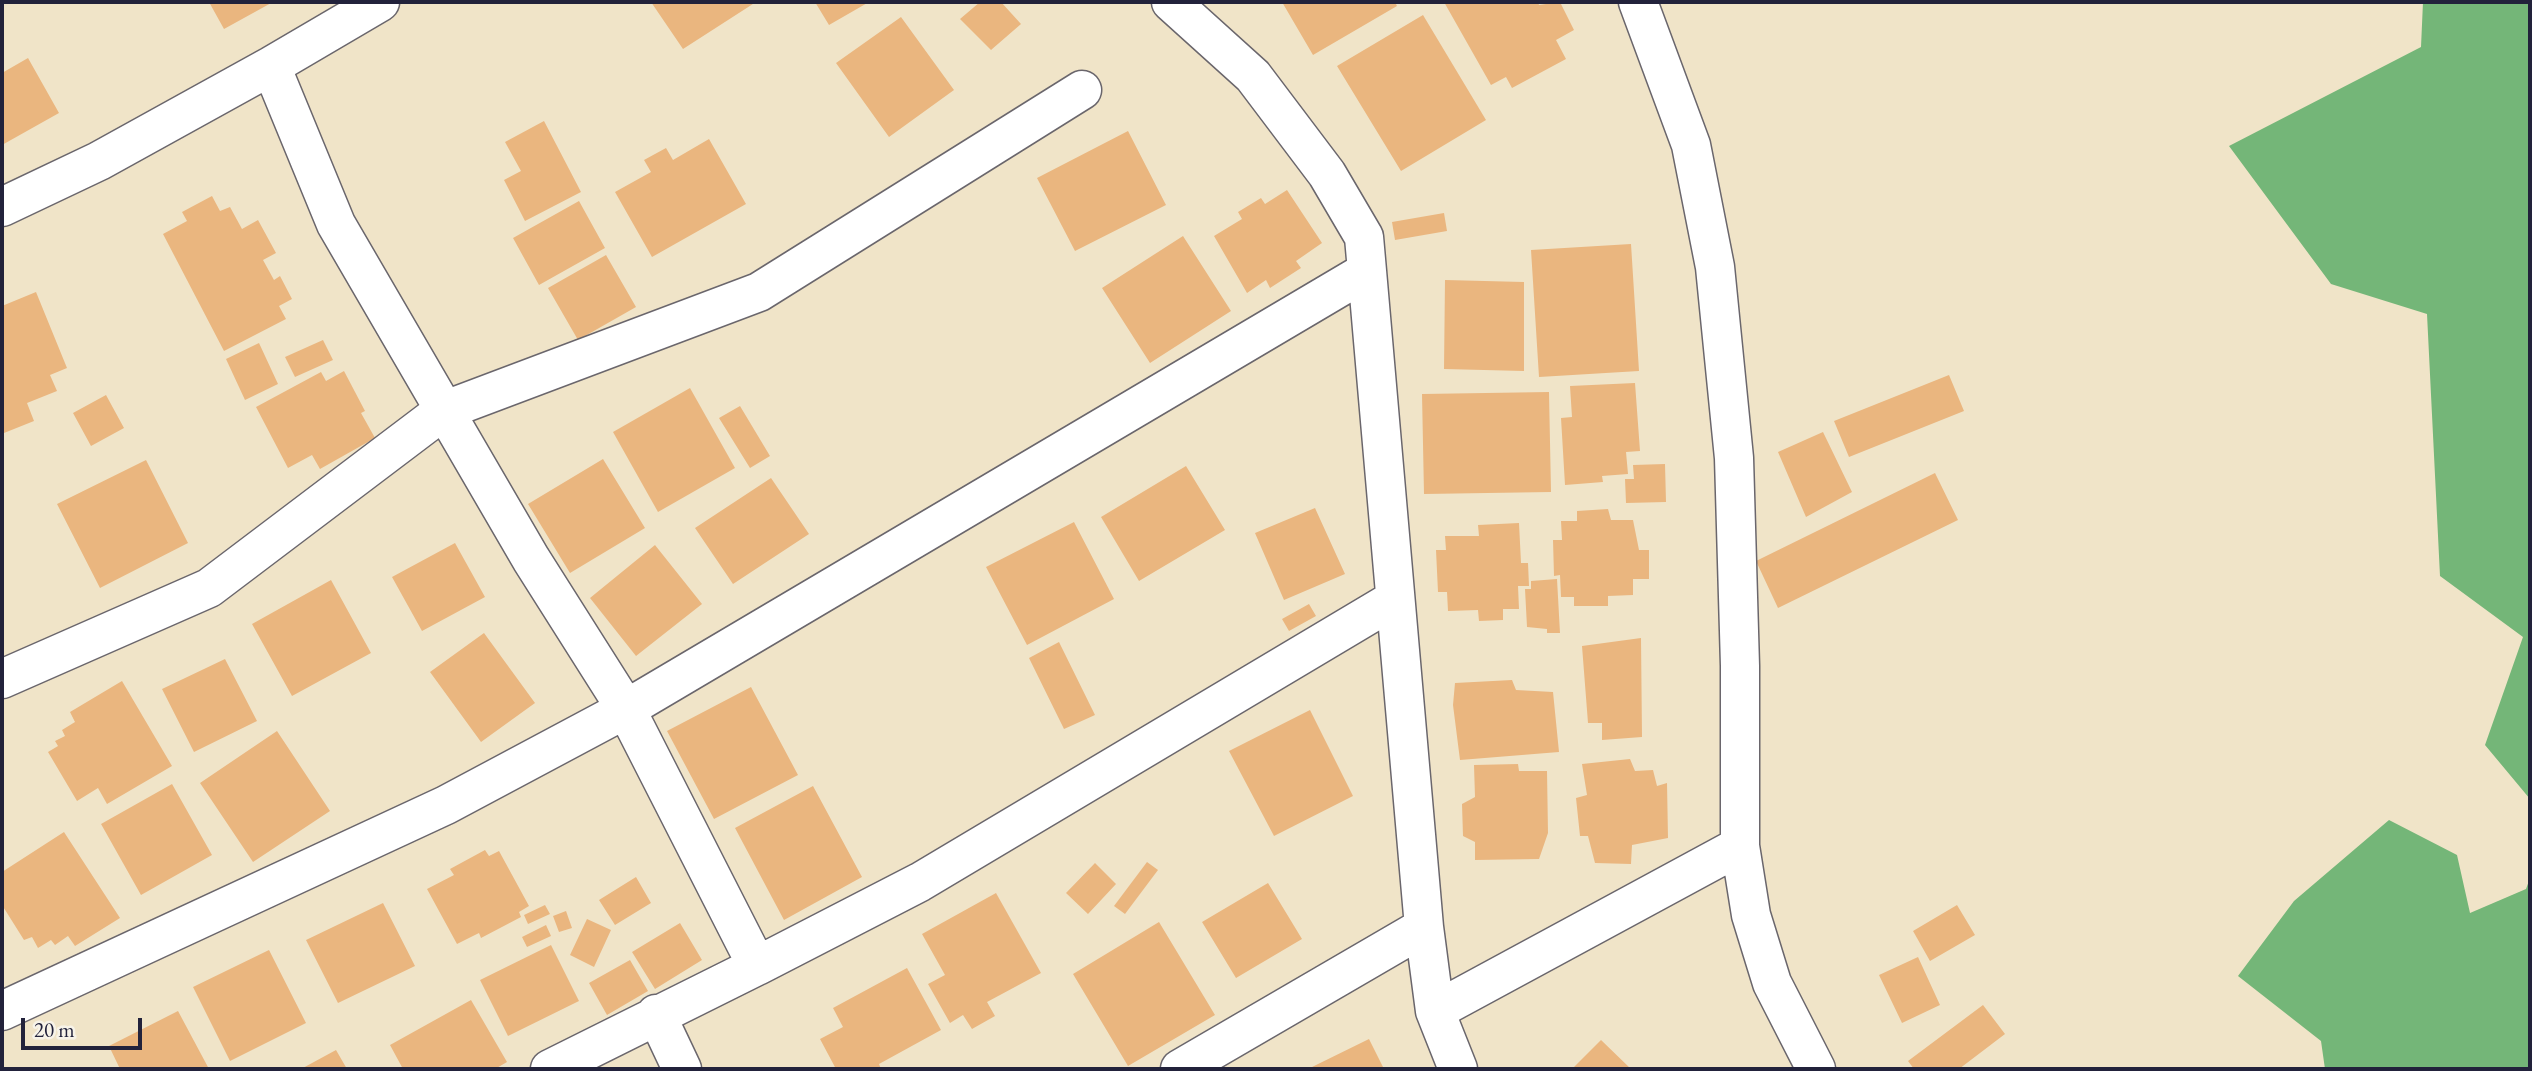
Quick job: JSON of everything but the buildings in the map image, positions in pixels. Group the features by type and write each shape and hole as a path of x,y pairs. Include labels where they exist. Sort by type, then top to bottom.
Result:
{"street":[{"path":"2,207 99,160 271,66 380,2"},
{"path":"1171,2 1253,76 1327,174 1364,237 1424,927 1435,1011 1458,1069"},
{"path":"1637,2 1691,145 1715,267 1734,458 1740,666 1740,846 1751,915 1772,983 1816,1069"},
{"path":"271,66 336,224 443,411 626,709 757,966"},
{"path":"2,679 209,588 443,411 758,292 1082,90"},
{"path":"2,1011 446,805 626,709 1367,271"},
{"path":"550,1069 920,882 1395,599"},
{"path":"1435,1011 1740,846"},
{"path":"1180,1069 1424,927"},
{"path":"656,1014 682,1069"}],"green space":[{"path":"2423,2 2530,2 2530,799 2485,745 2523,637 2440,576 2427,314 2331,284 2229,146 2421,47"},
{"path":"2389,820 2457,855 2470,913 2526,889 2530,878 2530,1069 2325,1069 2321,1041 2238,976 2294,901"}]}
